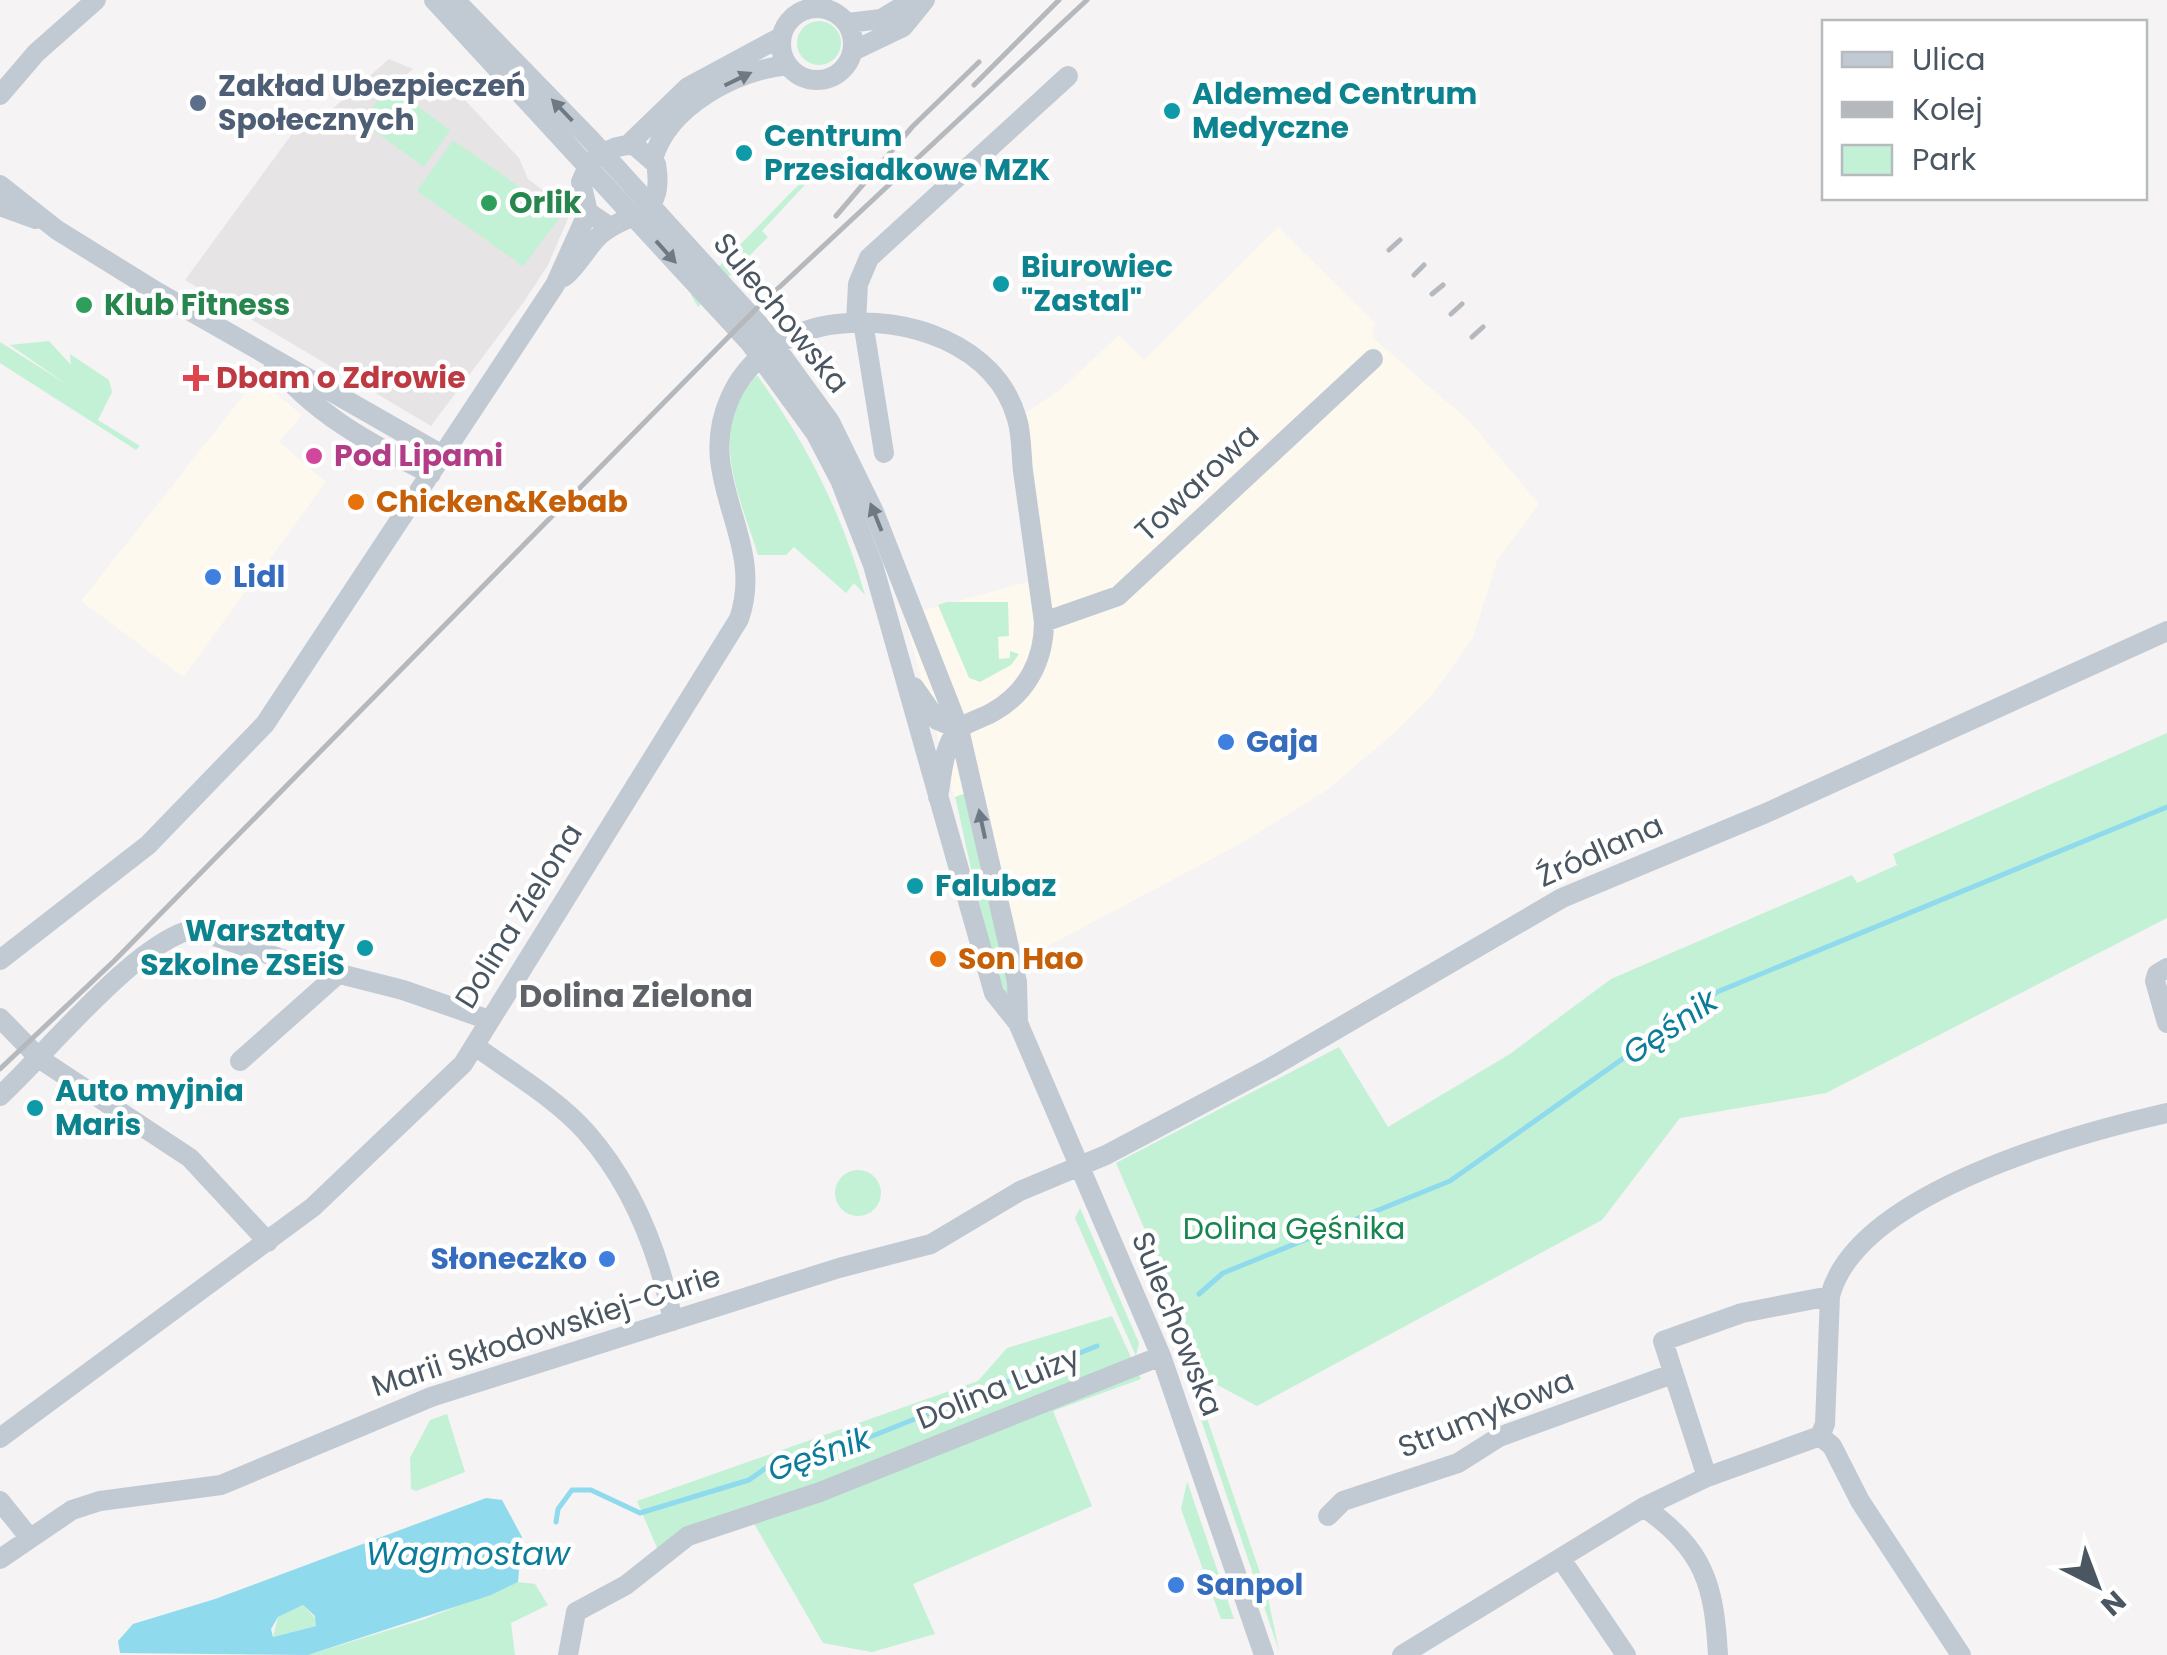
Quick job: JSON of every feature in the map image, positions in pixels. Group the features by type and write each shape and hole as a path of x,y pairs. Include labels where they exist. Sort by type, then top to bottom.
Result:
{"street":[{"path":"0,95 36,53 96,0"},
{"name":"Sulechowska","path":"434,0 750,343 823,428 859,523 903,668 994,993 1018,1023 1161,1356 1264,1655"},
{"name":"Sulechowska","path":"455,0 591,140 761,327 874,512 959,729 1017,982 1018,1023"},
{"path":"848,23 881,19 913,0"},
{"path":"853,51 903,28 925,0"},
{"path":"825,4 848,23 853,51 845,67 825,79 804,78 788,65 782,37 795,8 825,4"},
{"path":"0,960 152,841 266,724 555,285 588,212 581,182 586,169 608,150 629,144 698,80 782,37"},
{"path":"0,76 36,53"},
{"path":"653,159 670,125 708,95 749,73 788,65"},
{"path":"884,453 860,322 858,284 869,258 1068,76"},
{"path":"555,285 610,228 638,217 653,201 658,176 653,159 629,144"},
{"path":"0,185 43,221 271,359 444,456"},
{"path":"0,206 43,221"},
{"path":"588,212 610,228"},
{"name":"Sulechowska","path":"860,322 888,322 943,338 971,355 1008,399 1017,419 1044,622 1043,649 1026,682 996,711 959,729 937,720 903,668"},
{"name":"Dolina Zielona","path":"0,1438 268,1242 417,1112 475,1046 739,618 746,599 746,562 719,474 717,450 731,395 755,362 781,342 817,327 860,322"},
{"path":"271,359 288,382 330,415 431,474"},
{"name":"Towarowa","path":"1044,622 1118,596 1373,359"},
{"name":"Źródlana","path":"1078,1166 1270,1068 1562,898 1766,813 2167,631"},
{"path":"938,797 945,760 959,729"},
{"path":"0,1096 40,1059 66,1027 180,932 206,930 251,950 488,1020"},
{"path":"2167,968 2155,981 2167,1023"},
{"path":"240,1061 338,973"},
{"path":"0,1018 40,1059 190,1158 268,1242"},
{"path":"475,1046 572,1118 591,1138 645,1226 661,1266 673,1321"},
{"path":"1402,1655 1644,1507 1706,1477 1820,1436 1825,1424 1830,1296 1840,1266 1854,1250 1940,1189 2034,1150 2167,1113"},
{"name":"Marii Skłodowskiej-Curie","path":"0,1558 72,1510 100,1501 221,1485 430,1397 931,1244 1020,1191 1078,1166"},
{"path":"1706,1477 1663,1341 1742,1313 1830,1296"},
{"name":"Dolina Luizy","path":"568,1655 576,1612 626,1585 688,1536 820,1492 1161,1356"},
{"name":"Strumykowa","path":"1328,1516 1343,1501 1458,1463 1499,1437 1672,1374"},
{"path":"1820,1436 1832,1446 1860,1501 1961,1655"},
{"path":"0,1501 29,1537"},
{"path":"1644,1507 1681,1534 1714,1596 1718,1655"},
{"path":"1561,1558 1626,1655"}],"shaded area":[{"path":"389,59 413,69 405,76 430,103 451,85 519,158 528,179 567,209 569,216 548,265 431,426 185,280 300,123 322,118"},
{"path":"1278,227 1375,323 1372,337 1469,421 1539,504 1497,561 1473,638 1432,695 1392,735 1327,790 1240,844 1003,970 904,616 1038,579 1017,419 1061,389 1119,335 1144,360"},
{"path":"255,381 262,382 302,415 279,442 326,482 183,677 81,601"}],"green space":[{"path":"819,21 834,28 841,43 834,58 819,65 804,58 797,43 804,28"},
{"path":"389,85 450,130 424,167 362,122"},
{"name":"Orlik","path":"453,140 561,216 523,266 417,191"},
{"path":"811,172 814,175 762,231 768,237 698,307 691,295"},
{"path":"49,341 71,365 70,354 109,380 112,392 98,420 140,446 136,450 0,363 0,342 66,384 10,345"},
{"path":"757,375 821,480 865,595 854,583 846,593 794,547 786,555 758,555 736,486 730,441 733,418"},
{"path":"1008,602 1009,636 998,637 999,659 1010,658 1010,651 1019,654 1011,665 980,682 969,678 938,605"},
{"name":"Dolina Gęśnika","path":"2167,733 2167,918 1826,1093 1680,1118 1602,1220 1257,1406 1210,1381 1116,1163 1339,1047 1388,1127 1510,1054 1611,979 1852,875 1857,883 1897,865 1893,854"},
{"path":"966,793 1013,1004 996,969 955,797"},
{"path":"858,1170 874,1177 881,1193 874,1209 858,1216 842,1209 835,1193 842,1177"},
{"path":"1080,1208 1139,1343 1136,1356 1075,1218"},
{"path":"1112,1316 1141,1379 1053,1411 1092,1506 913,1584 935,1634 872,1652 823,1643 752,1520 660,1555 637,1501 978,1381 1007,1348"},
{"path":"1188,1363 1267,1593 1279,1651 1183,1366"},
{"path":"447,1414 465,1472 416,1491 411,1489 410,1458 430,1420"},
{"path":"1187,1482 1234,1619 1221,1619 1181,1509"},
{"path":"518,1582 535,1584 548,1605 511,1623 515,1655 308,1655 425,1619"},
{"path":"303,1605 318,1621 316,1626 273,1637 278,1617"}],"water":[{"name":"Wagmostaw","path":"486,1498 502,1500 522,1537 518,1582 491,1595 308,1655 120,1653 118,1641 133,1624 215,1599","holes":["303,1605 315,1616 316,1626 273,1637 271,1629 278,1617"]}],"waterway":[{"name":"Gęśnik","path":"1199,1294 1223,1273 1450,1181 1717,992 2167,807"},
{"name":"Gęśnik","path":"556,1522 558,1509 572,1490 591,1490 640,1513 749,1480 773,1463 820,1457 1097,1346"}],"railway":[{"path":"974,85 1059,0"},
{"path":"0,1069 114,961 757,308 1087,0"},
{"path":"836,216 913,126 979,62"},
{"path":"1389,250 1400,240"},
{"path":"1414,275 1424,265"},
{"path":"1432,294 1443,285"},
{"path":"1451,314 1462,304"},
{"path":"1472,337 1483,327"}],"place":[{"name":"Zakład Ubezpieczeń Społecznych","path":"198,103"},
{"name":"Aldemed Centrum Medyczne","path":"1172,111"},
{"name":"Centrum Przesiadkowe MZK","path":"744,153"},
{"name":"Orlik","path":"489,203"},
{"name":"Biurowiec \"Zastal\"","path":"1001,284"},
{"name":"Klub Fitness","path":"84,305"},
{"name":"Dbam o Zdrowie","path":"196,378"},
{"name":"Pod Lipami","path":"314,456"},
{"name":"Chicken&Kebab","path":"356,502"},
{"name":"Lidl","path":"213,577"},
{"name":"Gaja","path":"1226,742"},
{"name":"Falubaz","path":"915,886"},
{"name":"Warsztaty Szkolne ZSEiS","path":"365,948"},
{"name":"Son Hao","path":"938,959"},
{"name":"Auto myjnia Maris","path":"35,1108"},
{"name":"Słoneczko","path":"607,1259"},
{"name":"Sanpol","path":"1176,1585"}],"district":[{"name":"Dolina Zielona","path":"636,996"}]}
